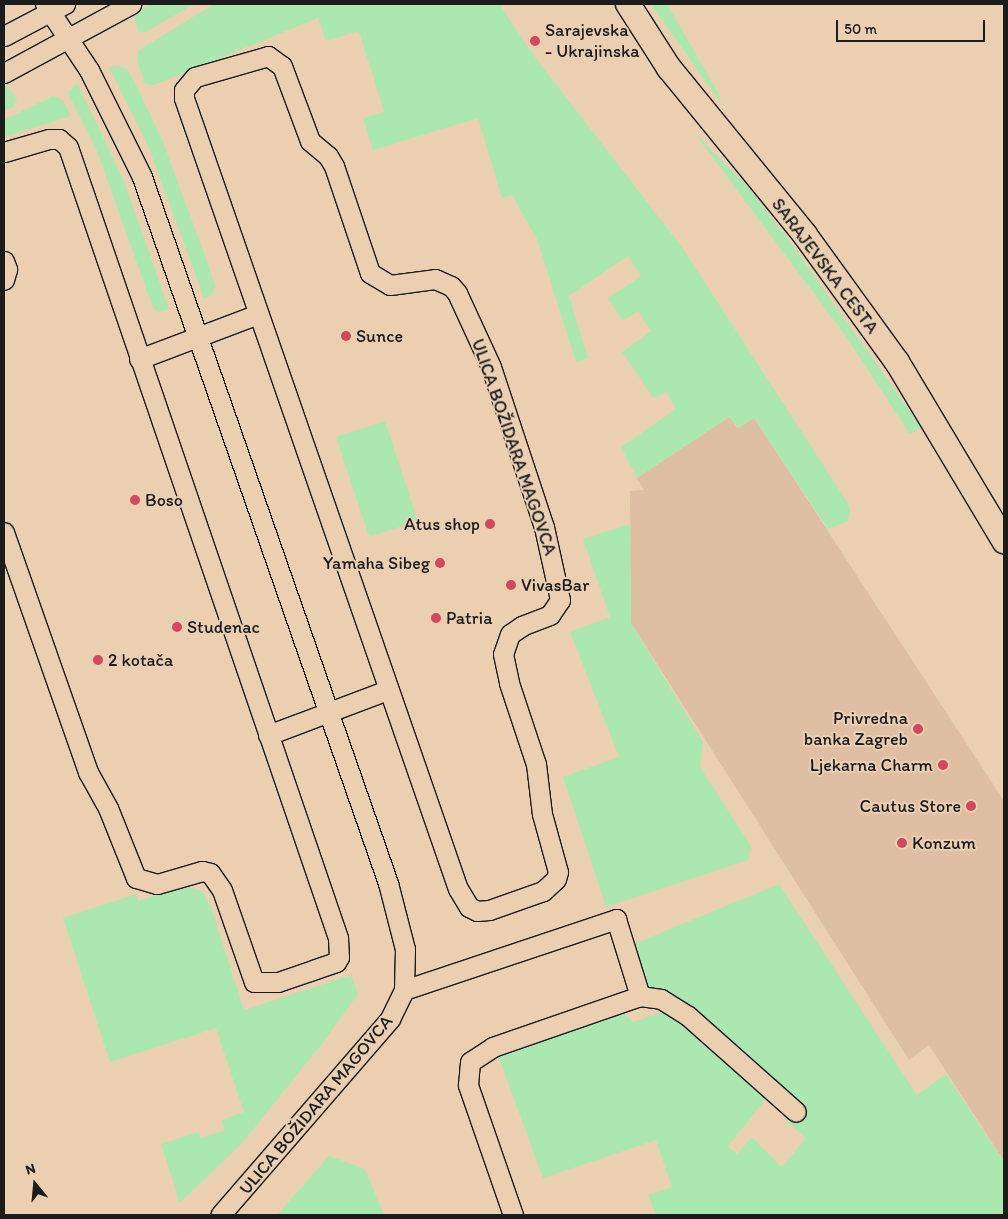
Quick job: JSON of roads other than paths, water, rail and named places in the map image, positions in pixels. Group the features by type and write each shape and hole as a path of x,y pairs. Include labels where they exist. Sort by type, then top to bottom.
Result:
{"main road":[{"name":"SARAJEVSKA CESTA","path":"628,4 669,68 805,236 897,362 1004,541"}],"street":[{"path":"4,73 69,40 131,4"},
{"path":"4,36 54,6"},
{"name":"ULICA BOŽIDARA MAGOVCA","path":"54,6 69,40 89,70 128,144 198,338 328,712 394,904 405,949 404,990 400,1004 381,1032 220,1215"},
{"name":"ULICA BOŽIDARA MAGOVCA","path":"268,56 282,66 310,141 328,156 334,166 370,273 390,285 435,279 451,286 457,292 490,367 518,447 544,528 560,589 557,609 542,620 516,629 506,641 504,654 509,683 536,764 542,814 557,861 556,879 550,886 489,910 477,911 469,907 458,888 388,690 258,314 184,90 189,81 198,76 268,56"},
{"path":"4,152 49,139 59,140 68,147 338,938 339,957 336,962 278,982 262,984 254,982 222,890 210,873 202,870 157,884 136,878 108,808 88,772 4,532"},
{"path":"4,261 7,269 4,280"},
{"path":"139,359 258,314"},
{"path":"268,735 388,690"},
{"path":"404,990 616,919 640,996"},
{"path":"513,1215 468,1084 470,1062 493,1047 640,996 661,999 688,1016 796,1112"}],"place":[{"name":"Sarajevska - Ukrajinska","path":"535,41"},
{"name":"Sunce","path":"346,336"},
{"name":"Boso","path":"135,500"},
{"name":"Atus shop","path":"490,524"},
{"name":"Yamaha Sibeg","path":"440,563"},
{"name":"VivasBar","path":"511,585"},
{"name":"Patria","path":"436,618"},
{"name":"Studenac","path":"177,627"},
{"name":"2 kotača","path":"98,660"},
{"name":"Privredna banka Zagreb","path":"918,729"},
{"name":"Ljekarna Charm","path":"943,765"},
{"name":"Cautus Store","path":"971,806"},
{"name":"Konzum","path":"902,843"}]}
